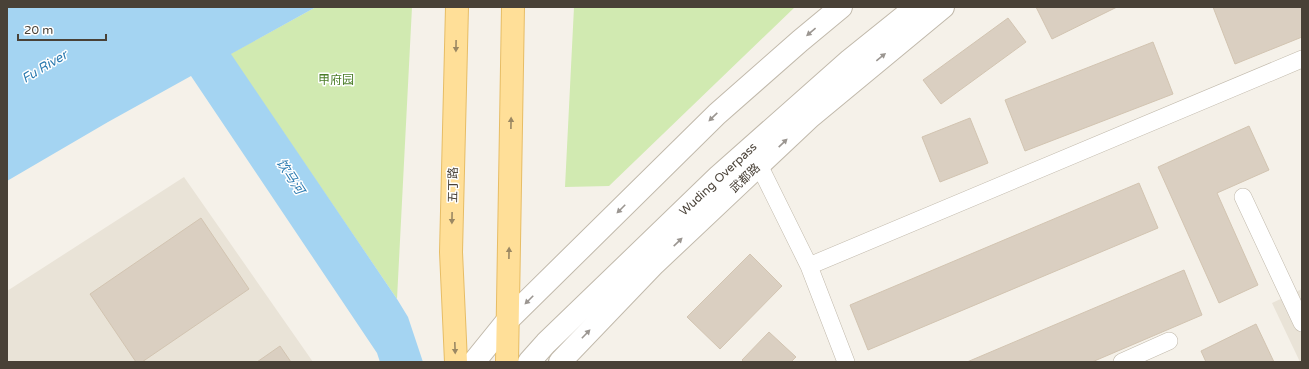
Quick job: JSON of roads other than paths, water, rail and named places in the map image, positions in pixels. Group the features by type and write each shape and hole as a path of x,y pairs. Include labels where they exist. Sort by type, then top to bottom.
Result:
{"main road":[{"name":"五丁路","path":"456,362 451,252 457,7"},
{"path":"507,362 513,7"}],"street":[{"path":"474,362 508,320 717,114 841,7"},
{"name":"Wuding Overpass","path":"529,362 546,343 720,176 850,60 916,7"},
{"name":"武都路","path":"560,362 654,264 810,117 943,7"}],"lane":[{"path":"809,266 1302,59"},
{"path":"759,165 809,266 846,362"},
{"path":"1243,197 1302,323"},
{"path":"1122,362 1169,341"}],"water":[{"path":"7,7 316,7 231,54 397,299 408,317 423,362 380,362 377,353 191,76 7,181"}],"water label":[{"name":"Fu River","path":"44,66"},
{"name":"饮马河","path":"291,176"}],"park label":[{"name":"甲府园","path":"336,80"}]}
